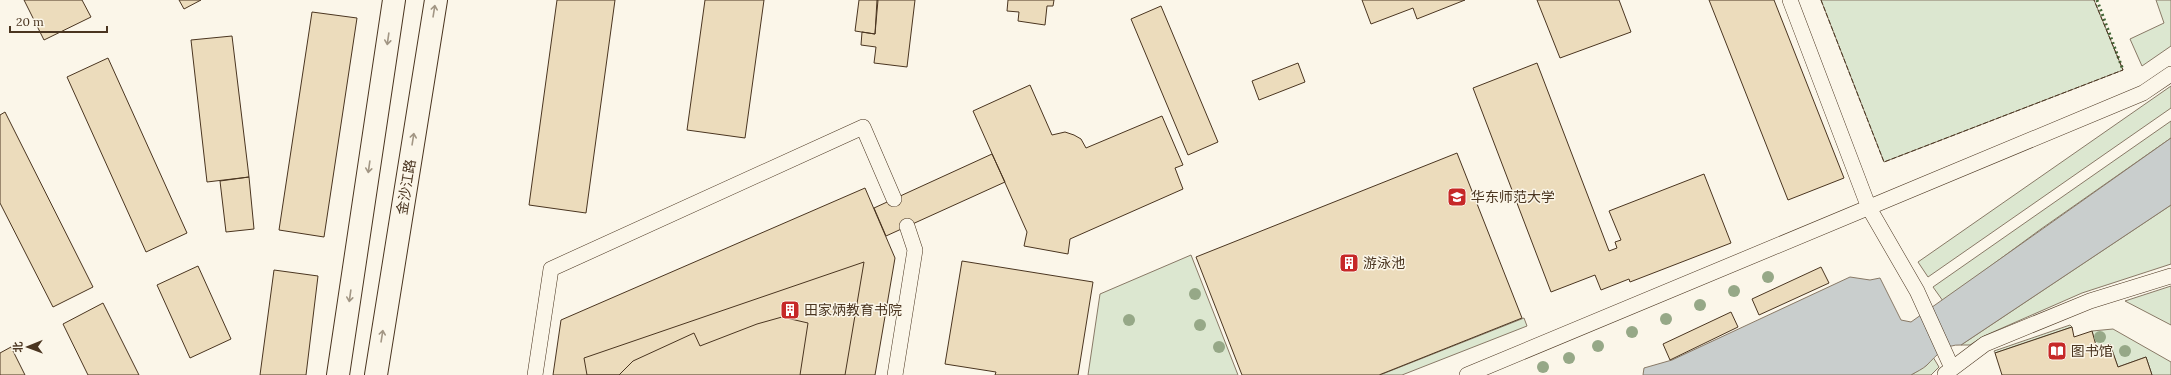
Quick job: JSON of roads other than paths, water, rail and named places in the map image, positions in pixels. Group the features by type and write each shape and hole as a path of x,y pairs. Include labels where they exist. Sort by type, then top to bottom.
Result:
{"main road":[{"path":"338,375 394,0"},
{"name":"金沙江路","path":"376,375 436,0"}],"lane":[{"path":"1790,0 1869,208 1925,308 1944,354 1948,372 1985,344 2090,301 2171,276"},
{"path":"1466,375 2143,93 2171,74"},
{"path":"535,375 551,269 863,127 894,199"},
{"path":"895,375 915,250 906,226"}],"place":[{"name":"华东师范大学","path":"1457,197"},
{"name":"游泳池","path":"1349,263"},
{"name":"田家炳教育书院","path":"790,310"},
{"name":"图书馆","path":"2057,351"}]}
